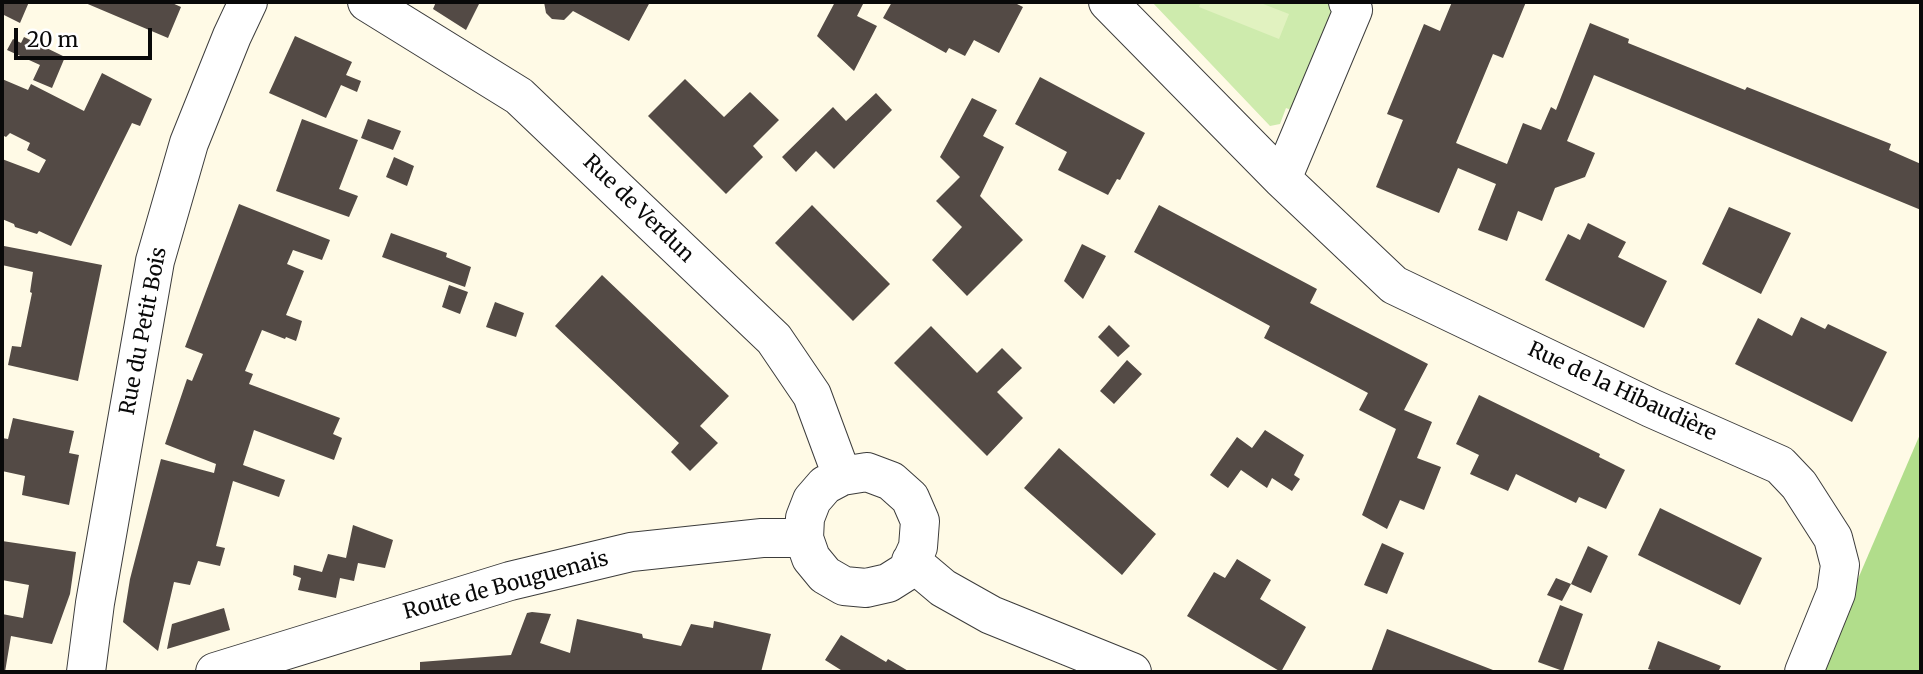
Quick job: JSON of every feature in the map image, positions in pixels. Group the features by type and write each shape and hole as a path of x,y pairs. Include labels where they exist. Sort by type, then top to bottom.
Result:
{"street":[{"name":"Rue du Petit Bois","path":"86,672 95,603 155,261 189,143 248,2"},
{"name":"Rue de Verdun","path":"367,2 519,96 774,339 812,395 842,476"},
{"name":"Rue de la Hibaudière","path":"1108,2 1282,179 1394,285 1651,408 1780,465 1799,485 1833,538 1840,565 1836,593 1804,672"},
{"path":"1282,179 1353,10 1348,2"},
{"path":"867,472 891,481 910,498 920,522 918,547 906,571 888,583 866,589 844,586 825,575 811,558 804,538 805,518 812,500 825,485 842,476 867,472"},
{"name":"Route de Bouguenais","path":"215,672 510,581 631,551 762,538 804,538"},
{"path":"911,561 943,589 990,615 1132,672"}],"green space":[{"path":"1152,2 1324,2 1331,4 1333,12 1294,111 1286,108 1280,124 1270,126"},
{"path":"1201,2 1258,2 1289,14 1279,39 1199,7"},
{"path":"1921,432 1921,672 1818,672"}],"building":[{"path":"2,2 29,2 20,23 2,14"},
{"path":"83,2 170,2 181,7 168,38"},
{"path":"436,2 480,2 466,30 433,9"},
{"path":"544,2 650,2 629,41 573,11 564,20 552,19 546,13"},
{"path":"835,2 864,2 857,16 877,26 854,71 817,36"},
{"path":"892,2 1013,2 1023,7 999,53 974,40 965,56 949,48 946,53 883,18"},
{"path":"1452,2 1526,2 1503,58 1493,54 1456,143 1507,164 1523,123 1541,130 1551,107 1556,110 1590,23 1629,39 1628,43 1891,144 1889,150 1921,164 1921,210 1594,75 1567,141 1595,153 1585,177 1555,188 1542,221 1518,211 1507,241 1478,230 1496,184 1458,168 1439,213 1376,187 1403,120 1387,114 1424,24 1440,31"},
{"path":"295,36 352,62 346,75 361,81 357,92 341,85 326,118 269,93"},
{"path":"24,37 65,57 52,88 33,80 40,65 7,50 13,39 21,43"},
{"path":"102,73 152,99 140,126 132,123 71,246 39,231 37,234 15,227 2,219 2,159 39,173 46,160 27,150 30,143 10,133 6,137 2,135 2,79 28,90 31,84 84,111"},
{"path":"1040,77 1145,133 1120,180 1117,179 1108,195 1058,170 1067,152 1015,124"},
{"path":"685,79 724,117 750,92 779,120 753,146 763,157 726,194 648,116"},
{"path":"876,93 892,110 834,169 816,151 796,172 782,157 833,107 846,121"},
{"path":"972,98 997,110 983,136 1004,147 980,196 1023,240 967,296 932,260 962,227 936,201 960,177 940,157"},
{"path":"302,119 358,140 339,189 358,196 349,217 276,191"},
{"path":"368,119 401,131 393,150 361,138"},
{"path":"394,157 414,166 407,186 386,177"},
{"path":"239,204 330,240 322,260 293,250 287,264 304,271 286,315 302,321 296,341 262,330 245,371 253,374 249,384 340,418 333,434 342,438 334,460 254,430 243,465 285,480 279,497 233,481 216,546 225,548 220,566 198,561 190,585 174,582 158,651 123,622 130,579 161,459 214,473 216,464 165,444 187,379 192,381 203,354 185,347"},
{"path":"812,205 890,284 853,321 775,243"},
{"path":"1159,205 1317,289 1310,303 1428,364 1404,410 1432,422 1417,458 1441,467 1424,510 1400,500 1387,529 1362,515 1396,429 1359,410 1368,393 1264,338 1270,326 1134,252"},
{"path":"1729,207 1791,233 1761,294 1702,264"},
{"path":"1588,223 1626,242 1618,257 1667,281 1644,328 1545,280 1568,234 1580,240"},
{"path":"391,233 447,253 446,257 471,267 465,287 382,257"},
{"path":"1082,244 1106,256 1083,299 1064,281"},
{"path":"4,246 102,265 78,381 8,365 12,346 21,347 32,293 33,272 2,265"},
{"path":"602,275 729,396 700,426 718,443 690,471 671,452 679,443 555,326"},
{"path":"449,285 468,292 460,314 442,307"},
{"path":"495,302 524,313 516,337 486,327"},
{"path":"1801,317 1825,329 1828,324 1887,352 1852,422 1735,364 1758,318 1792,336"},
{"path":"1109,325 1130,346 1118,357 1098,337"},
{"path":"931,326 977,373 1002,348 1022,368 997,392 1023,418 987,456 894,363"},
{"path":"1127,360 1142,374 1114,404 1100,391"},
{"path":"1479,395 1600,454 1599,457 1625,470 1606,509 1579,497 1576,503 1516,474 1508,491 1470,474 1479,455 1456,444"},
{"path":"13,418 74,431 69,453 79,455 69,505 22,495 25,476 2,471 2,438 8,439"},
{"path":"1265,430 1304,455 1294,475 1300,479 1292,491 1272,478 1267,488 1241,470 1228,488 1210,475 1237,437 1252,448"},
{"path":"1059,448 1156,534 1122,575 1024,488"},
{"path":"1660,508 1762,558 1740,605 1638,555"},
{"path":"353,525 393,540 385,568 358,563 354,581 340,578 336,598 298,590 301,578 293,575 294,565 322,572 328,554 346,558"},
{"path":"2,541 76,552 70,594 52,644 11,636 5,672 2,672 2,614 23,618 29,585 2,580"},
{"path":"1382,543 1404,553 1387,594 1364,585"},
{"path":"1588,546 1608,556 1591,593 1571,584"},
{"path":"1237,559 1271,580 1260,599 1306,627 1281,672 1187,616 1214,572 1225,578"},
{"path":"1556,578 1571,584 1562,601 1547,595"},
{"path":"1560,605 1583,614 1563,671 1538,662"},
{"path":"224,608 230,630 167,649 172,624"},
{"path":"527,613 551,614 540,643 570,653 577,619 681,646 691,624 713,628 714,621 771,634 761,672 420,672 420,662 511,655"},
{"path":"1387,629 1493,670 1371,672"},
{"path":"841,635 886,662 888,659 910,672 844,672 825,660"},
{"path":"1658,641 1721,666 1718,672 1657,672 1648,669"}]}
